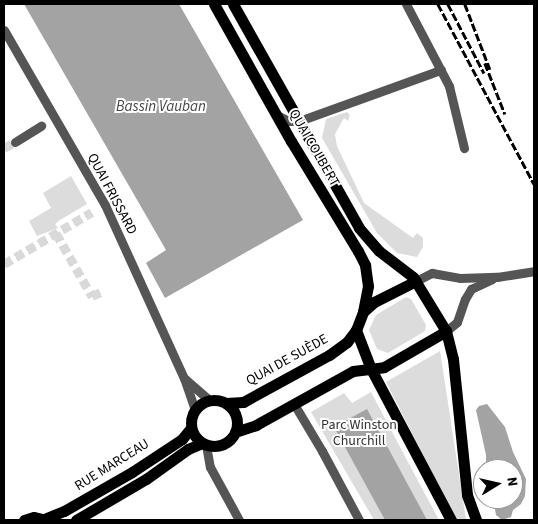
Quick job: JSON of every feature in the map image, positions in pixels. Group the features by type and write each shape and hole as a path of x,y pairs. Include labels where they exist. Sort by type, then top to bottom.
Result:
{"main road":[{"name":"QUAI COLBERT","path":"214,4 291,141 365,265 368,286 356,330"},
{"name":"QUAI COLBERT","path":"233,4 360,228 379,251 405,269 416,281 446,331 453,359 467,496 476,520"},
{"path":"362,312 374,302 416,281"},
{"path":"356,330 372,369 451,520"},
{"name":"QUAI DE SUÈDE","path":"226,403 243,402 329,355 347,342 356,330"},
{"path":"235,432 235,415 226,403 209,400 194,410 191,428 197,439 204,444 213,446 226,442 235,432 256,425 353,371 384,367 446,331"},
{"name":"RUE MARCEAU","path":"24,520 34,517 45,520 64,511 132,472 182,439 191,428"},
{"name":"RUE MARCEAU","path":"76,520 146,479 188,449 204,444"}],"street":[{"path":"406,4 449,86 464,148"},
{"name":"QUAI FRISSARD","path":"4,30 105,205 184,378 194,410"},
{"path":"277,114 289,121 299,121 441,70"},
{"path":"291,141 290,132 299,121"},
{"path":"15,142 42,126"},
{"path":"416,281 437,273 460,278 497,277 534,271"},
{"path":"446,331 456,322 465,299 471,290 497,277"},
{"name":"QUAI FRISSARD","path":"184,378 209,400"},
{"path":"294,404 326,458 359,520"},
{"path":"204,444 210,467 239,520"}],"green space":[{"path":"347,112 350,115 348,121 344,118 335,134 337,146 364,203 413,238 417,233 423,238 423,247 417,257 397,253 377,233 322,138 326,119"},
{"path":"71,176 87,204 55,224 58,228 37,236 29,221 51,208 43,193"},
{"path":"406,297 411,299 426,325 425,331 388,353 377,349 369,330 376,315"},
{"path":"440,351 466,520 456,520 386,382"},
{"name":"Parc Winston Churchill","path":"371,392 439,520 374,520 311,412 344,393 352,403"}],"water":[{"name":"Bassin Vauban","path":"24,4 179,4 303,220 165,298 146,263 166,250"},
{"path":"487,404 505,427 516,459 486,459 476,410 479,406"},
{"path":"367,409 427,520 385,520 334,427"},
{"path":"523,473 526,479 523,500"},
{"path":"495,509 514,509 511,517 502,520 496,515"}],"tunnel":[{"path":"4,148 15,142"},
{"path":"4,264 92,212"},
{"path":"56,233 92,296 101,292"}],"railway":[{"path":"438,4 534,184"},
{"path":"448,4 484,73"},
{"path":"465,4 490,69"},
{"path":"485,63 505,114"}]}
